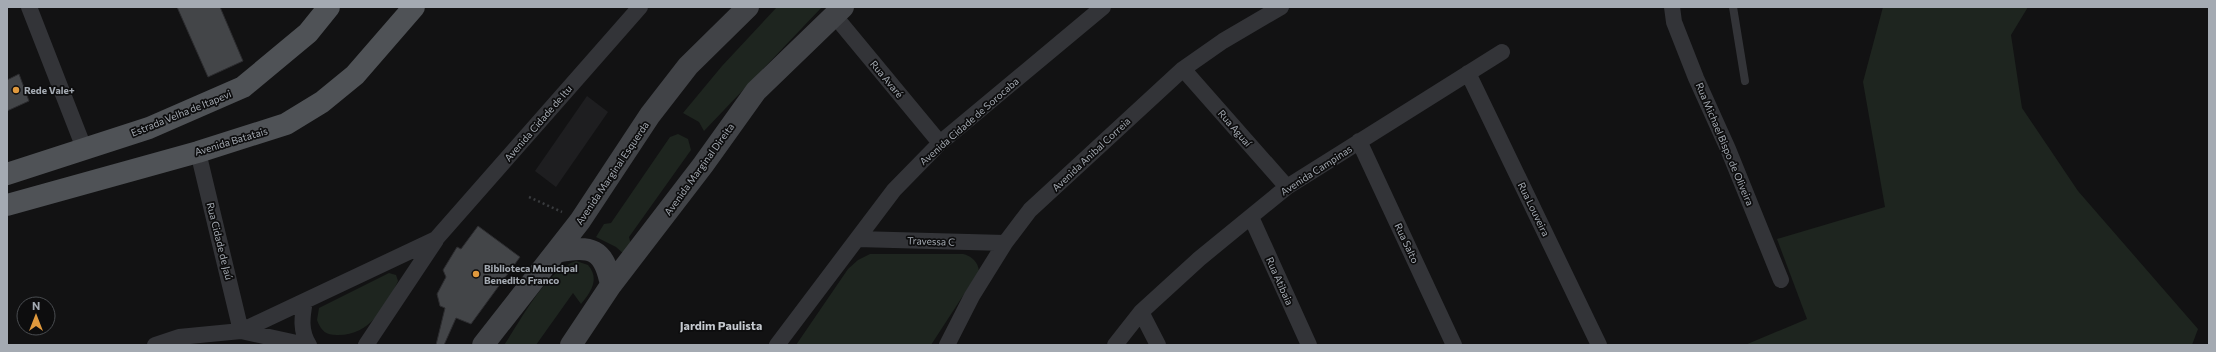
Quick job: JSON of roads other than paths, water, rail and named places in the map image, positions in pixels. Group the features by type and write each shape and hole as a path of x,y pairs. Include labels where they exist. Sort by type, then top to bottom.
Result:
{"main road":[{"name":"Estrada Velha de Itapevi","path":"7,174 149,128 244,87 308,33 329,7"},
{"name":"Avenida Batatais","path":"7,205 198,152 286,124 322,102 354,75 414,7"},
{"name":"Avenida Marginal Esquerda","path":"483,345 580,221 650,115 688,66 748,7"},
{"name":"Avenida Marginal Direita","path":"571,345 611,285 703,165 756,91 838,11"},
{"path":"556,252 575,248 589,250 607,265 611,285"}],"street":[{"path":"29,7 84,148"},
{"name":"Avenida Cidade de Itu","path":"366,345 436,239 640,7"},
{"name":"Avenida Cidade de Sorocaba","path":"777,345 894,190 940,143 1103,7"},
{"name":"Avenida Anibal Correia","path":"947,345 972,296 1005,243 1030,210 1183,69 1223,41 1281,7"},
{"name":"Rua Michael Bispo de Oliveira","path":"1672,7 1674,22 1696,78 1728,149 1781,280"},
{"name":"Rua Avaré","path":"838,11 940,143"},
{"name":"Avenida Campinas","path":"1115,345 1141,312 1199,259 1287,187 1502,52"},
{"name":"Rua Aguaí","path":"1183,69 1287,187"},
{"name":"Rua Louveira","path":"1468,73 1599,345"},
{"name":"Rua Salto","path":"1359,142 1454,345"},
{"name":"Rua Cidade de Jaú","path":"198,152 241,331"},
{"name":"Rua Atibaia","path":"1251,217 1309,345"},
{"name":"Avenida Cidade de Itu","path":"155,345 179,337 241,331 436,239"},
{"name":"Travessa C","path":"857,239 1005,243"},
{"path":"305,301 302,327 307,345"},
{"path":"1141,312 1158,345"},
{"path":"241,331 307,345"}],"lane":[{"path":"1733,7 1745,81"}],"place":[{"name":"Rede Vale+","path":"16,90"},
{"name":"Biblioteca Municipal Benedito Franco","path":"476,274"}],"district":[{"name":"Jardim Paulista","path":"721,325"}]}
